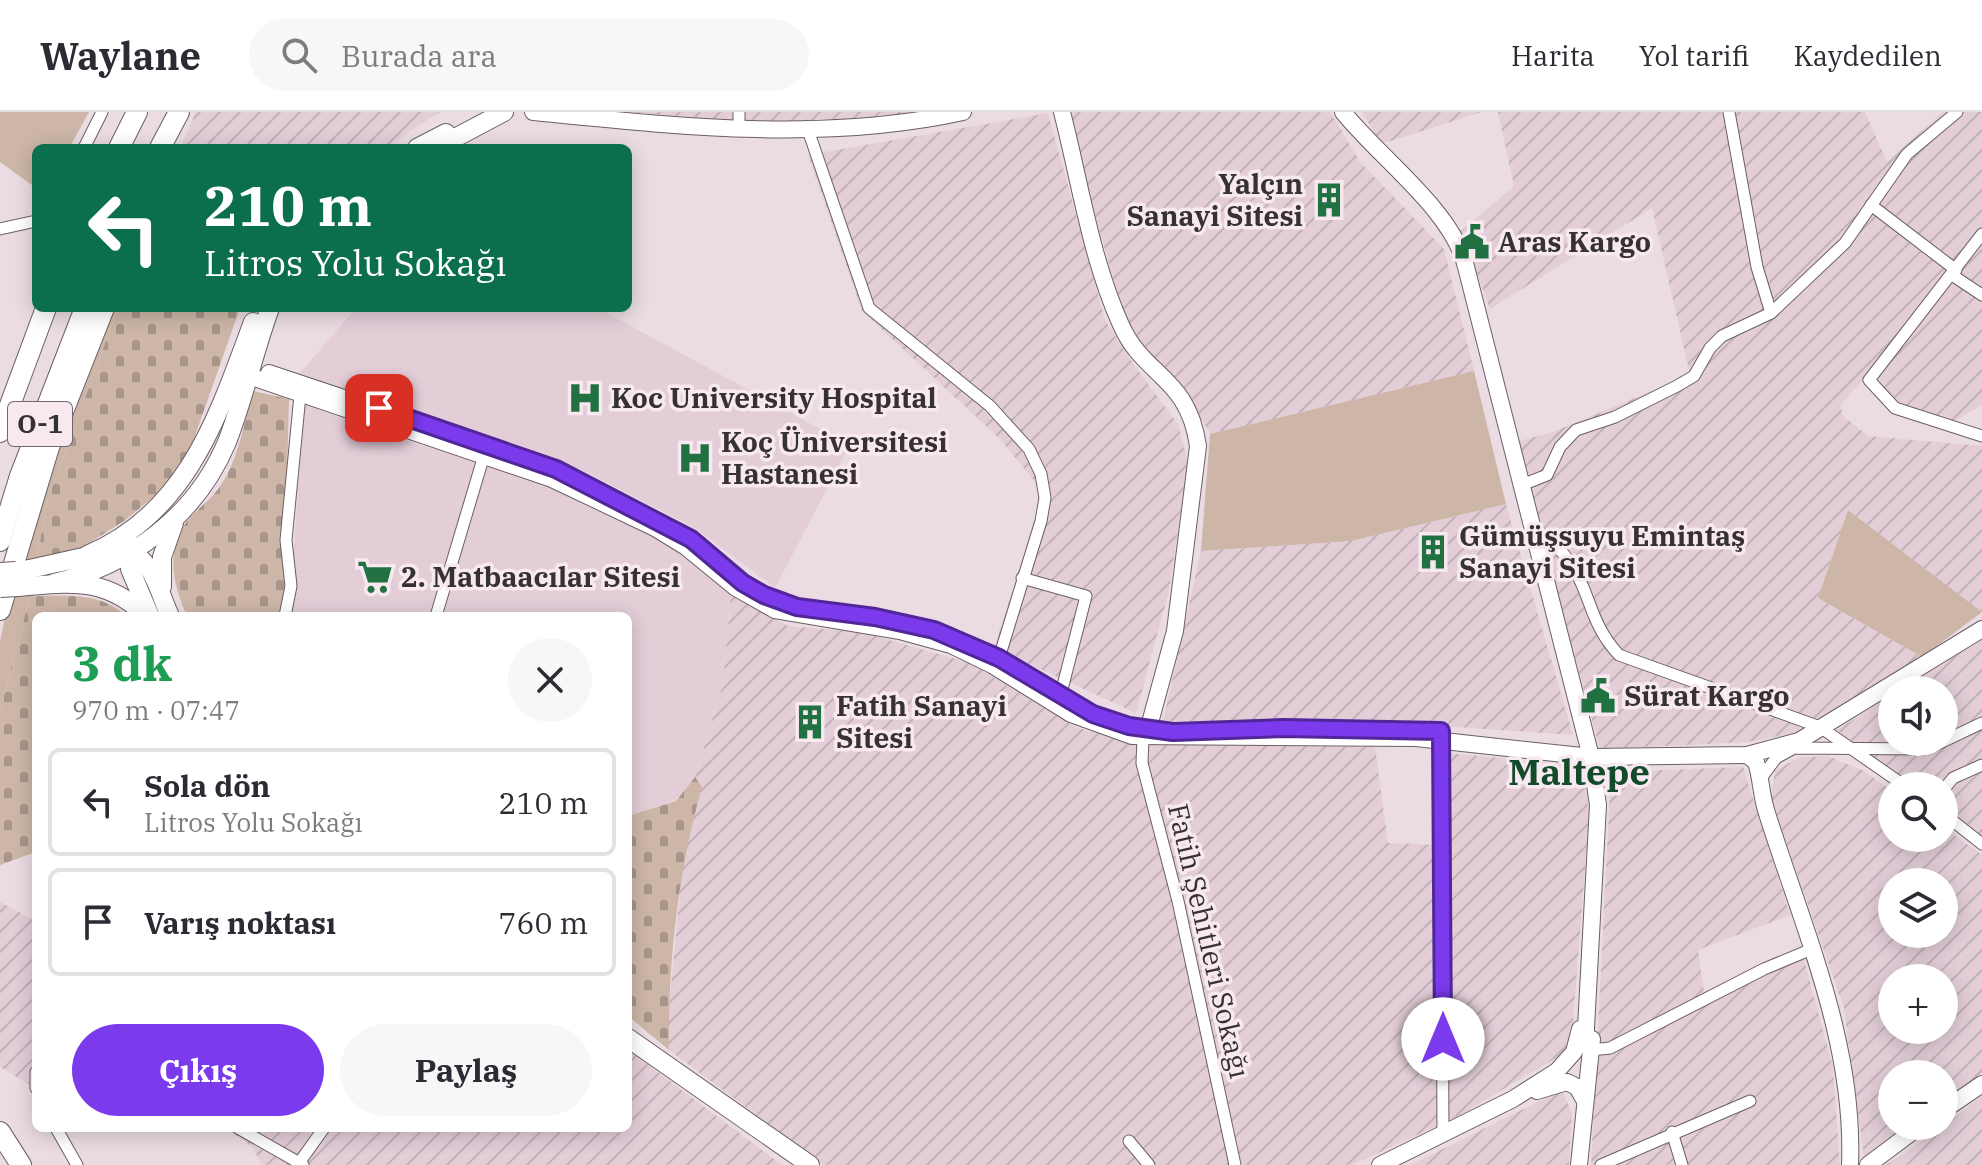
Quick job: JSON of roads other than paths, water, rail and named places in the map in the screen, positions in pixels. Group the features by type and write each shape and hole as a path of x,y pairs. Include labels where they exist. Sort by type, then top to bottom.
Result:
{"highway":[{"path":"121,144 137,112"},
{"path":"162,144 179,112"},
{"path":"169,144 179,112"},
{"path":"0,395 34,312"},
{"name":"O-1","path":"0,432 45,312"},
{"name":"O-1","path":"0,541 20,476 83,312"},
{"path":"0,610 49,447 102,312"},
{"path":"0,1132 21,1165"}],"main road":[{"path":"426,144 495,114 532,112 739,120 807,127 874,127 913,117 963,112"},
{"path":"1062,112 1108,293 1118,317 1143,356 1182,396 1194,422 1198,446 1175,631 1146,734"},
{"path":"1343,112 1370,146 1442,216 1459,241 1591,757 1598,805 1586,1028 1586,1045 1591,1050 1579,1165"},
{"path":"443,144 495,114"},
{"path":"248,312 233,354 245,369 300,395 556,469 691,539 743,583 777,605 940,641 992,665 1071,714 1146,734 1441,736 1560,744 1582,750 1591,757 1747,755 1784,747 1813,735 1982,629"},
{"path":"54,583 76,578 130,554 176,517 219,458 258,312"},
{"path":"146,612 130,569 130,554 140,534 179,496 245,369 268,312"},
{"path":"245,369 486,451"},
{"path":"8,580 87,555 141,524 165,502 194,465"},
{"path":"167,609 162,557 176,517"},
{"path":"87,555 130,554 139,558 148,568 167,609"},
{"path":"8,580 100,587 126,597 143,612"},
{"path":"777,605 909,623 958,639 999,658 1060,697 1146,734"},
{"path":"1747,755 1756,762 1759,782 1831,1004 1846,1094 1850,1165"},
{"path":"1380,1165 1513,1099 1557,1071 1574,1052 1592,941"},
{"path":"632,1033 810,1165"},
{"path":"1513,1099 1567,1082 1577,1087 1585,1101"},
{"path":"1958,1100 1982,1084"},
{"path":"1868,1165 1901,1140"}],"street":[{"path":"86,144 102,112"},
{"path":"1729,112 1757,267 1771,313"},
{"path":"1522,485 1539,481 1550,472 1560,447 1576,430 1638,407 1687,380 1700,369 1710,348 1722,336 1771,313 1845,243 1907,154 1957,112"},
{"path":"807,127 869,308 990,406 1032,456 1045,498 999,658"},
{"path":"1871,205 1982,295"},
{"path":"0,229 32,222"},
{"path":"1982,234 1869,380 1895,408 1982,436"},
{"path":"286,612 291,586 286,540 300,395"},
{"path":"437,612 486,451"},
{"path":"1533,528 1572,561 1607,641 1619,655 1852,749 1885,772"},
{"path":"1022,578 1086,596 1060,697"},
{"path":"1958,735 1982,723"},
{"name":"Fatih Şehitleri Sokağı","path":"1146,734 1142,763 1178,901 1235,1165"},
{"path":"1813,735 1852,749 1878,749"},
{"path":"1759,782 1781,754 1813,735"},
{"path":"1441,736 1443,1133"},
{"path":"1958,776 1982,765"},
{"path":"1958,825 1982,844"},
{"path":"1591,1050 1610,1048 1764,969 1812,949"},
{"path":"1601,1165 1750,1101"},
{"path":"58,1132 77,1165"},
{"path":"245,1132 301,1164 321,1132"},
{"path":"1672,1132 1682,1165"},
{"path":"1129,1141 1149,1165"}],"place":[{"name":"Yalçın Sanayi Sitesi","path":"1329,200"},
{"name":"Aras Kargo","path":"1472,242"},
{"name":"Koc University Hospital","path":"585,398"},
{"name":"Koç Üniversitesi Hastanesi","path":"695,458"},
{"name":"Gümüşsuyu Emintaş Sanayi Sitesi","path":"1433,552"},
{"name":"2. Matbaacılar Sitesi","path":"375,577"},
{"name":"Sürat Kargo","path":"1598,696"},
{"name":"Fatih Sanayi Sitesi","path":"810,722"}],"district":[{"name":"Maltepe","path":"1579,772"}]}
